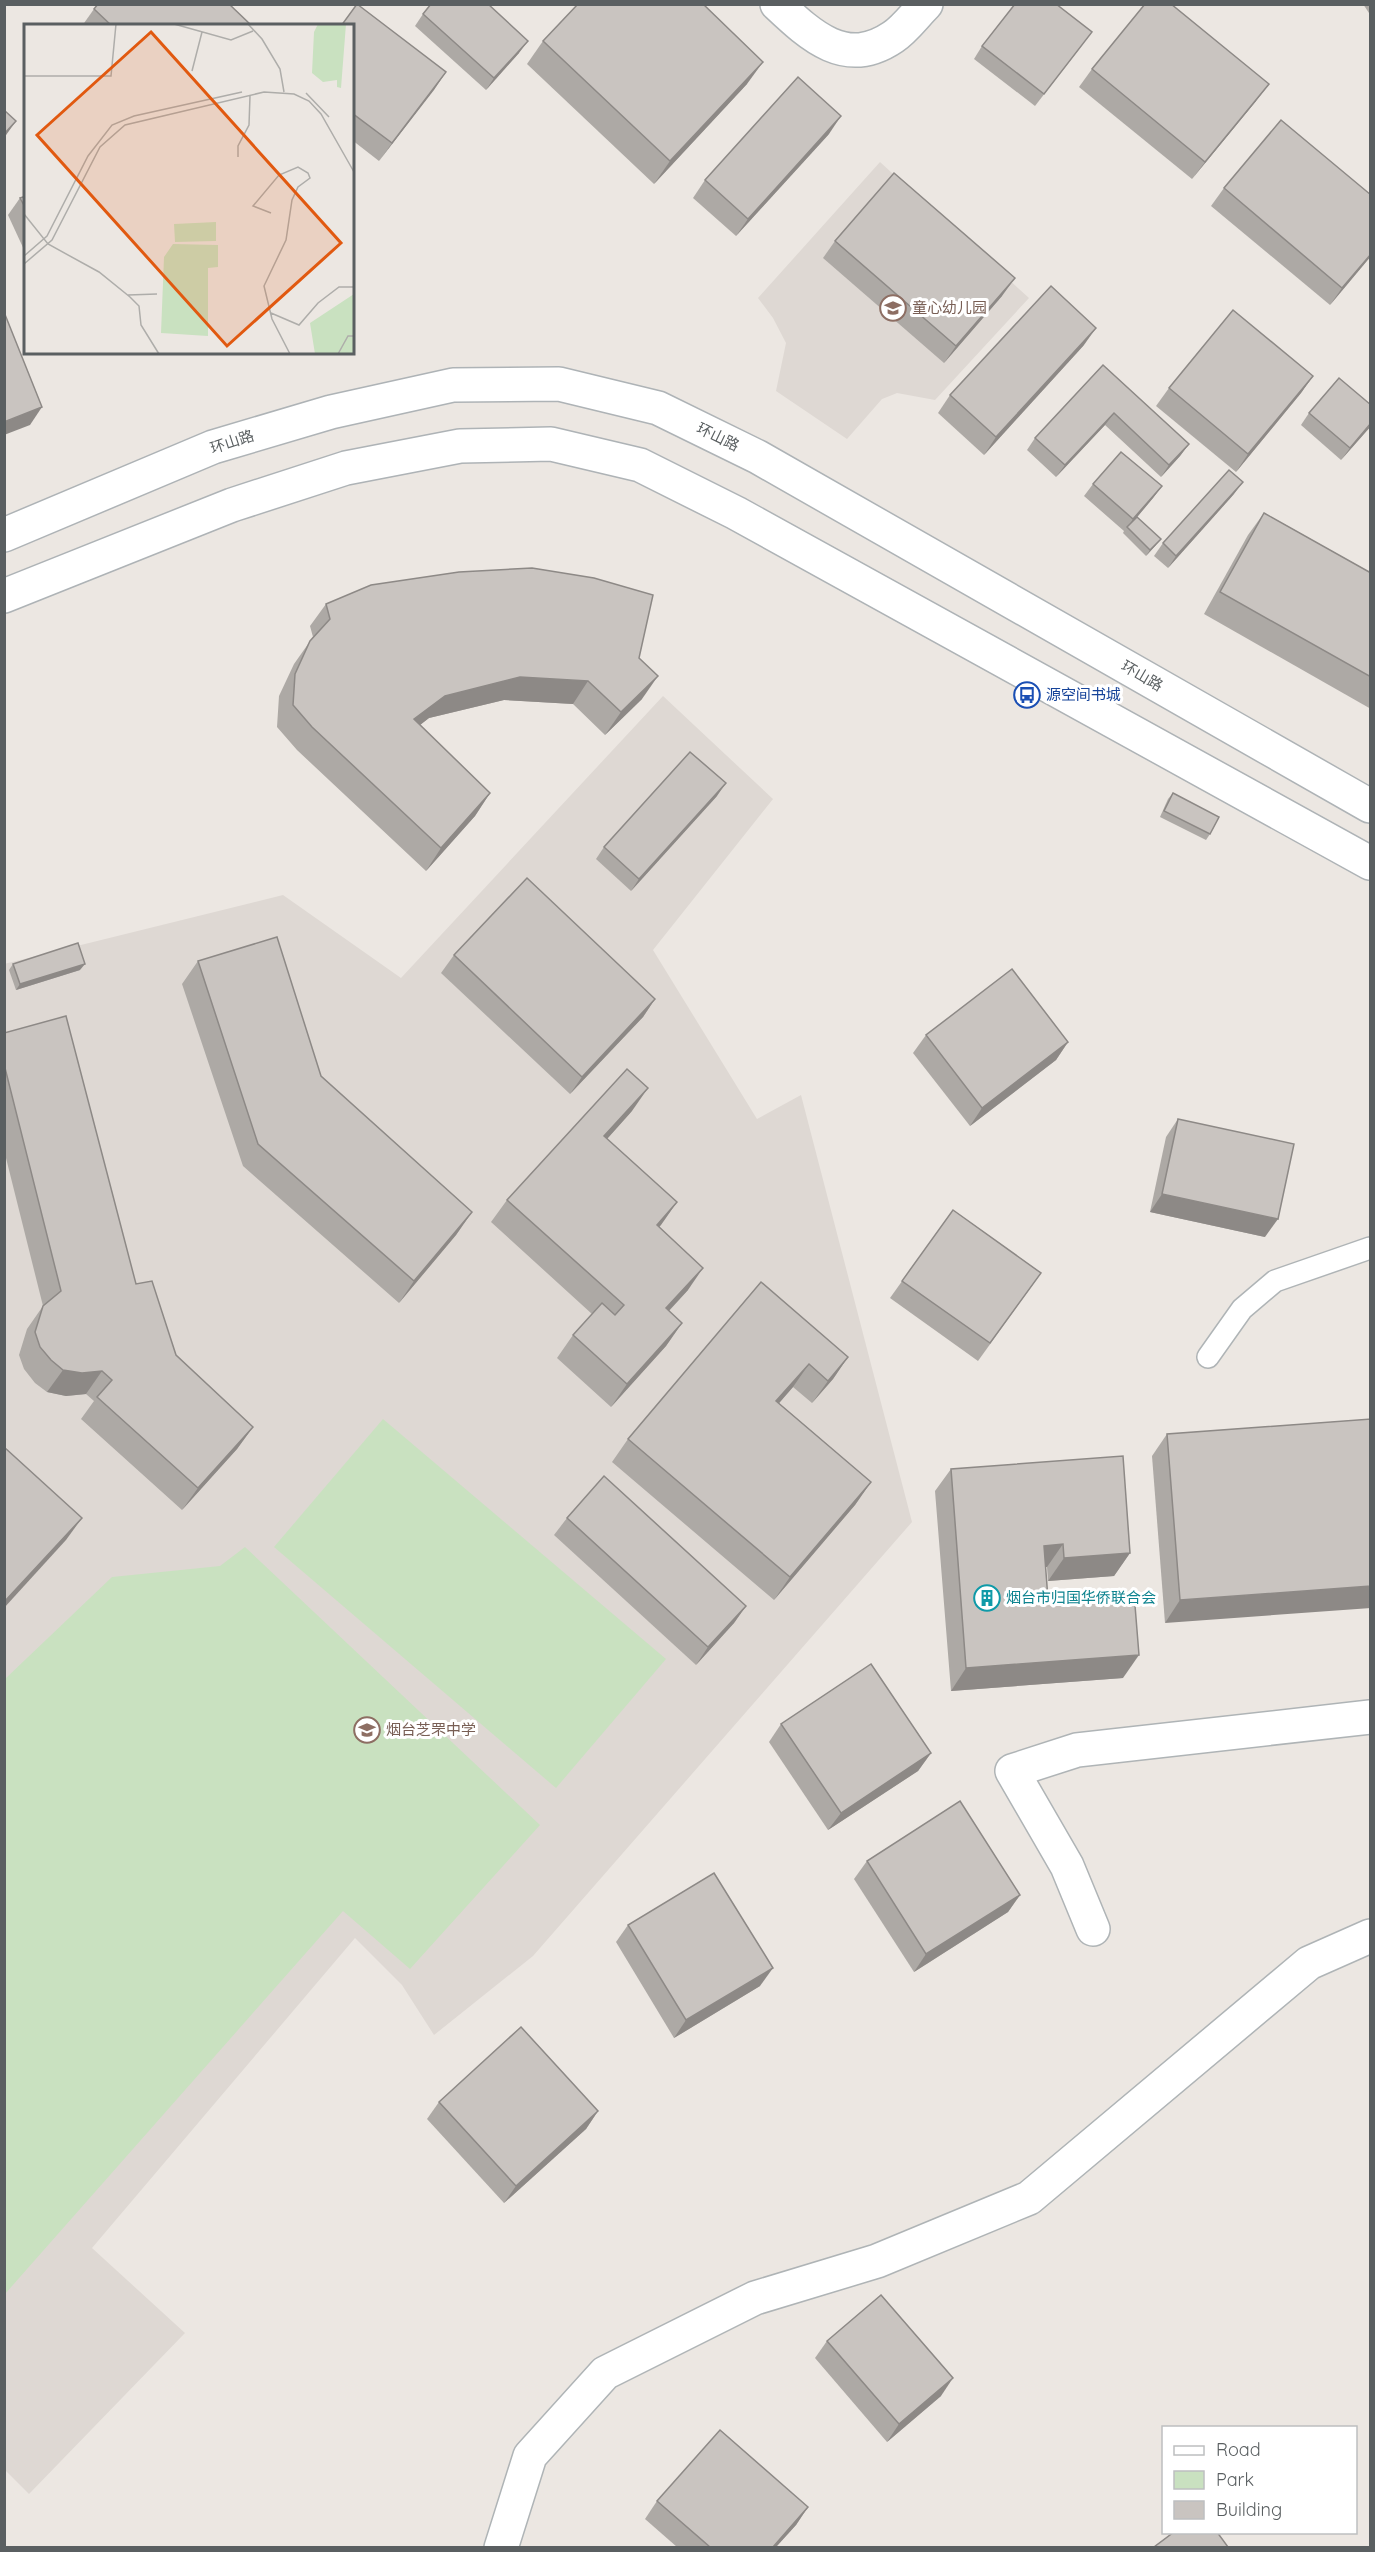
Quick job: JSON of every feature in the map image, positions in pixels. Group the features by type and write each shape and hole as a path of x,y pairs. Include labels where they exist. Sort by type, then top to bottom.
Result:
{"main road":[{"path":"777,4 820,41 847,52 870,48 893,37 926,4"},
{"name":"环山路","path":"4,535 213,447 331,412 453,385 559,384 658,408 758,457 1371,806"},
{"path":"4,596 232,505 346,468 460,446 551,444 640,465 736,513 1371,863"},
{"path":"1094,1929 1067,1866 1012,1771 1077,1750 1371,1717"},
{"path":"501,2547 531,2456 605,2373 755,2298 877,2260 1029,2198 1309,1963 1371,1936"}],"lane":[{"path":"1208,1357 1242,1309 1275,1281 1371,1248"}],"shaded area":[{"name":"童心幼儿园","path":"880,162 1029,298 935,400 897,393 882,399 847,439 776,391 786,343 773,318 758,298"},
{"name":"烟台芝罘中学","path":"663,696 773,799 653,950 757,1119 801,1095 912,1522 533,1956 434,2035 402,1985 355,1938 92,2248 185,2333 29,2494 4,2469 4,964 283,895 401,978"}],"green space":[{"path":"383,1419 666,1659 556,1788 274,1547"},
{"path":"245,1547 540,1825 410,1969 343,1911 5,2294 5,1679 112,1577 220,1566"}],"building":[{"path":"98,4 229,4 250,24 110,24 94,9"},
{"path":"357,4 446,72 392,143 354,114 354,24 342,24"},
{"path":"431,4 488,4 528,41 494,78 423,14"},
{"path":"578,4 703,4 763,62 670,161 543,41"},
{"path":"1015,4 1056,4 1092,32 1044,94 982,46"},
{"path":"1145,4 1171,4 1269,84 1205,162 1092,69"},
{"path":"798,77 841,116 748,219 705,180"},
{"path":"4,110 16,121 4,134"},
{"path":"1281,120 1371,195 1371,254 1342,288 1224,188"},
{"path":"894,173 1015,278 956,346 835,241"},
{"path":"1051,286 1096,328 996,437 950,395"},
{"path":"1233,310 1313,376 1248,454 1169,388"},
{"path":"4,312 42,407 4,422"},
{"path":"1103,365 1189,444 1169,465 1114,413 1065,465 1035,438"},
{"path":"1339,378 1371,405 1371,423 1350,448 1309,413"},
{"path":"1121,452 1162,486 1133,519 1093,484"},
{"path":"1229,470 1243,482 1176,556 1163,543"},
{"path":"1264,513 1371,573 1371,677 1220,592"},
{"path":"1137,517 1161,539 1150,550 1127,527"},
{"path":"532,568 594,578 653,595 639,658 658,676 621,712 588,681 520,677 445,696 414,719 490,793 441,848 312,727 293,705 295,674 310,641 330,619 326,604 371,585 459,572"},
{"path":"690,752 726,783 639,879 604,847"},
{"path":"1173,793 1219,817 1210,834 1164,811"},
{"path":"527,878 655,999 582,1077 454,955"},
{"path":"277,937 321,1076 472,1212 414,1281 258,1144 198,961"},
{"path":"78,943 85,964 20,984 13,964"},
{"path":"1012,969 1068,1042 982,1108 926,1035"},
{"path":"66,1016 136,1284 152,1281 176,1355 253,1427 198,1488 97,1397 112,1380 102,1371 82,1373 63,1370 40,1347 35,1332 43,1306 61,1291 4,1064 4,1033"},
{"path":"627,1069 648,1088 604,1136 677,1202 657,1225 703,1268 666,1308 682,1323 627,1384 573,1335 602,1303 615,1315 624,1305 507,1200"},
{"path":"1178,1119 1294,1144 1278,1219 1162,1194"},
{"path":"953,1210 1041,1273 990,1343 902,1281"},
{"path":"761,1282 848,1357 828,1381 809,1364 776,1401 871,1482 790,1577 628,1439"},
{"path":"1371,1419 1371,1586 1180,1600 1167,1434"},
{"path":"4,1447 82,1518 4,1602"},
{"name":"烟台市归国华侨联合会","path":"1123,1456 1130,1553 1064,1558 1063,1544 1044,1546 1048,1599 1134,1593 1139,1655 966,1668 951,1469"},
{"path":"604,1476 746,1606 708,1647 567,1518"},
{"path":"871,1664 931,1753 841,1813 781,1724"},
{"path":"960,1801 1020,1895 926,1954 867,1861"},
{"path":"714,1873 773,1968 686,2020 628,1925"},
{"path":"521,2027 598,2111 516,2186 439,2102"},
{"path":"881,2295 953,2378 899,2424 827,2341"},
{"path":"720,2430 808,2507 773,2547 710,2547 657,2501"},
{"path":"1171,2534 1218,2534 1228,2547 1154,2547"}],"place":[{"name":"童心幼儿园","path":"893,308"},
{"name":"源空间书城","path":"1027,695"},
{"name":"烟台市归国华侨联合会","path":"987,1598"},
{"name":"烟台芝罘中学","path":"367,1730"}]}
